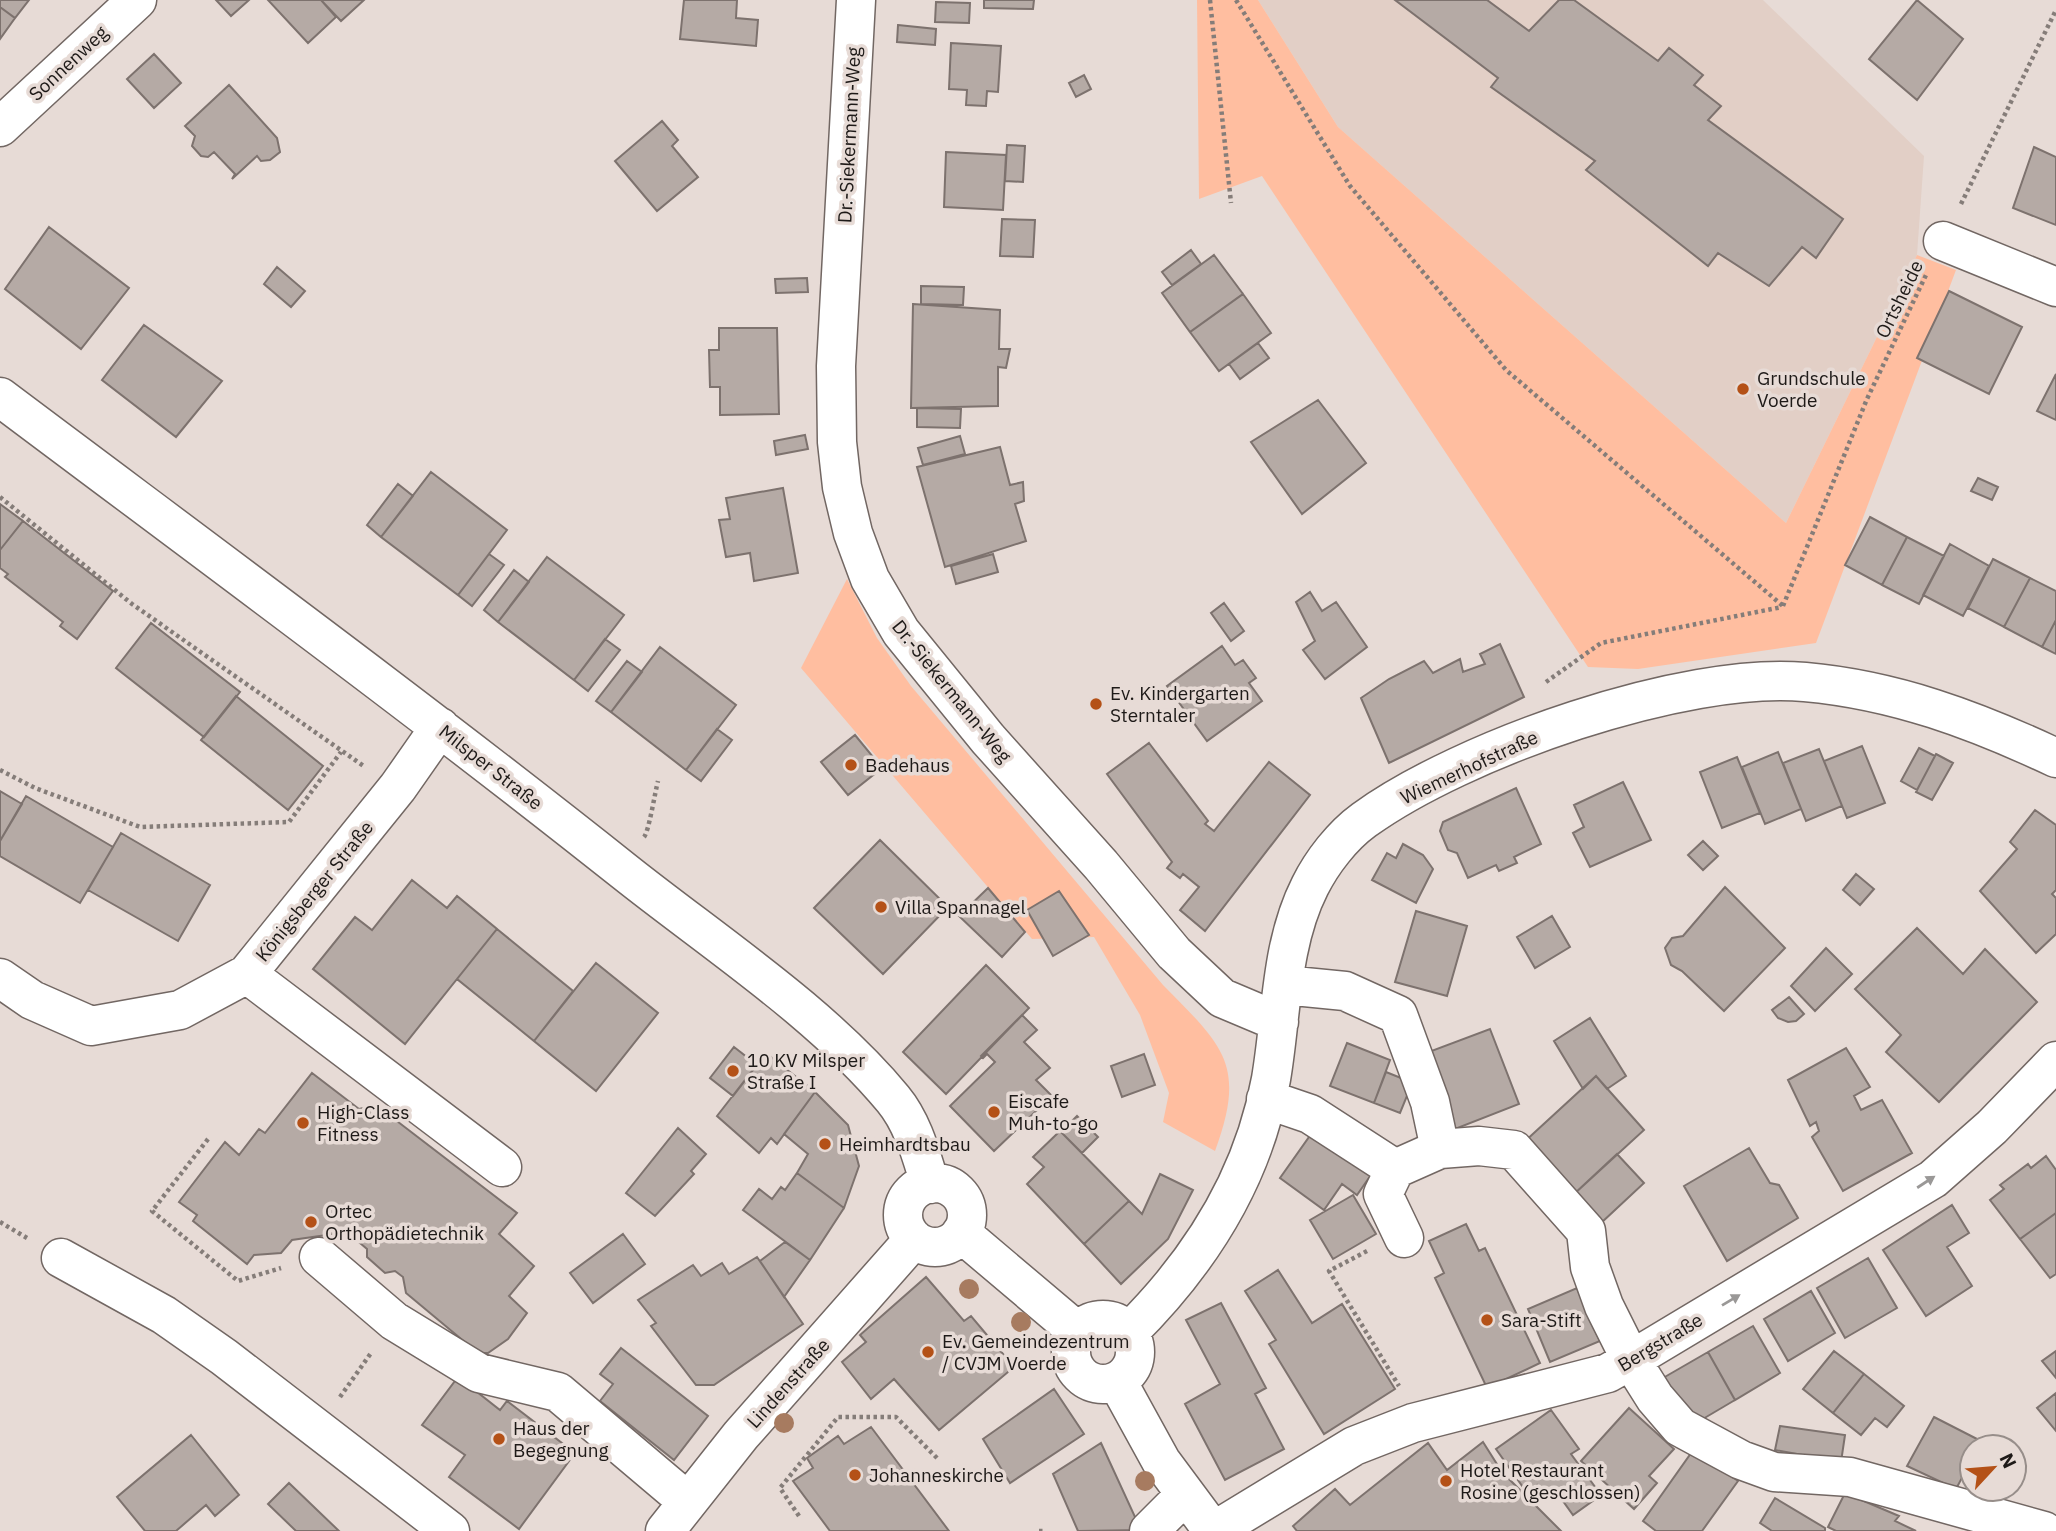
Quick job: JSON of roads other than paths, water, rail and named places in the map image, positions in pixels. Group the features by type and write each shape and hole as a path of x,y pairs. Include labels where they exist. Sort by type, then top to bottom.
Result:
{"street":[{"name":"Sonnenweg","path":"0,127 136,0"},
{"name":"Dr.-Siekermann-Weg","path":"856,0 836,366 837,442 842,487 853,533 870,579 901,632 988,739 1101,865 1174,953 1222,998 1281,1003 1345,991 1398,1015 1430,1102 1440,1149"},
{"path":"1943,241 2056,287"},
{"name":"Milsper Straße","path":"0,397 440,727 790,1000 868,1071 896,1102 909,1124 930,1184"},
{"name":"Wiemerhofstraße","path":"1128,1333 1163,1298 1224,1213 1257,1140 1292,933 1310,885 1345,838 1363,821 1432,780 1490,753 1602,713 1729,684 1803,681 1910,700 1962,717 2056,758"},
{"name":"Königsberger Straße","path":"0,978 32,1000 91,1026 180,1010 247,974 398,787 440,727"},
{"path":"247,974 502,1167"},
{"name":"Bergstraße","path":"1213,1531 1354,1446 1413,1423 1608,1373 1933,1179 1992,1127 2056,1062"},
{"path":"1266,1099 1310,1114 1395,1169"},
{"path":"1403,1235 1383,1194 1395,1169 1440,1149 1479,1146 1514,1150 1586,1231 1590,1267 1599,1293 1631,1360 1655,1398 1680,1427 1741,1460 1774,1472 1850,1477 2044,1531"},
{"path":"930,1184 948,1187 962,1199 967,1216 961,1233 940,1247 923,1245 914,1239 904,1222 903,1212 912,1193 930,1184"},
{"path":"961,1233 1078,1332"},
{"name":"Lindenstraße","path":"665,1531 687,1501 914,1239"},
{"path":"319,1257 394,1321 479,1373 558,1392 687,1501"},
{"path":"61,1258 164,1315 450,1531"},
{"path":"1103,1321 1116,1324 1128,1333 1134,1359 1131,1368 1117,1381 1095,1384 1077,1371 1071,1354 1078,1332 1089,1323 1103,1321"},
{"path":"1117,1381 1161,1461 1213,1531"},
{"path":"1149,1531 1185,1495"}],"place":[{"name":"Grundschule Voerde","path":"1743,389"},
{"name":"Ev. Kindergarten Sterntaler","path":"1096,704"},
{"name":"Badehaus","path":"851,765"},
{"name":"Villa Spannagel","path":"881,907"},
{"name":"10 KV Milsper Straße I","path":"733,1071"},
{"name":"Eiscafe Muh-to-go","path":"994,1112"},
{"name":"High-Class Fitness","path":"303,1123"},
{"name":"Heimhardtsbau","path":"825,1144"},
{"name":"Ortec Orthopädietechnik","path":"311,1222"},
{"name":"Sara-Stift","path":"1487,1320"},
{"name":"Ev. Gemeindezentrum / CVJM Voerde","path":"928,1352"},
{"name":"Haus der Begegnung","path":"499,1439"},
{"name":"Johanneskirche","path":"855,1475"},
{"name":"Hotel Restaurant Rosine (geschlossen)","path":"1446,1481"}]}
